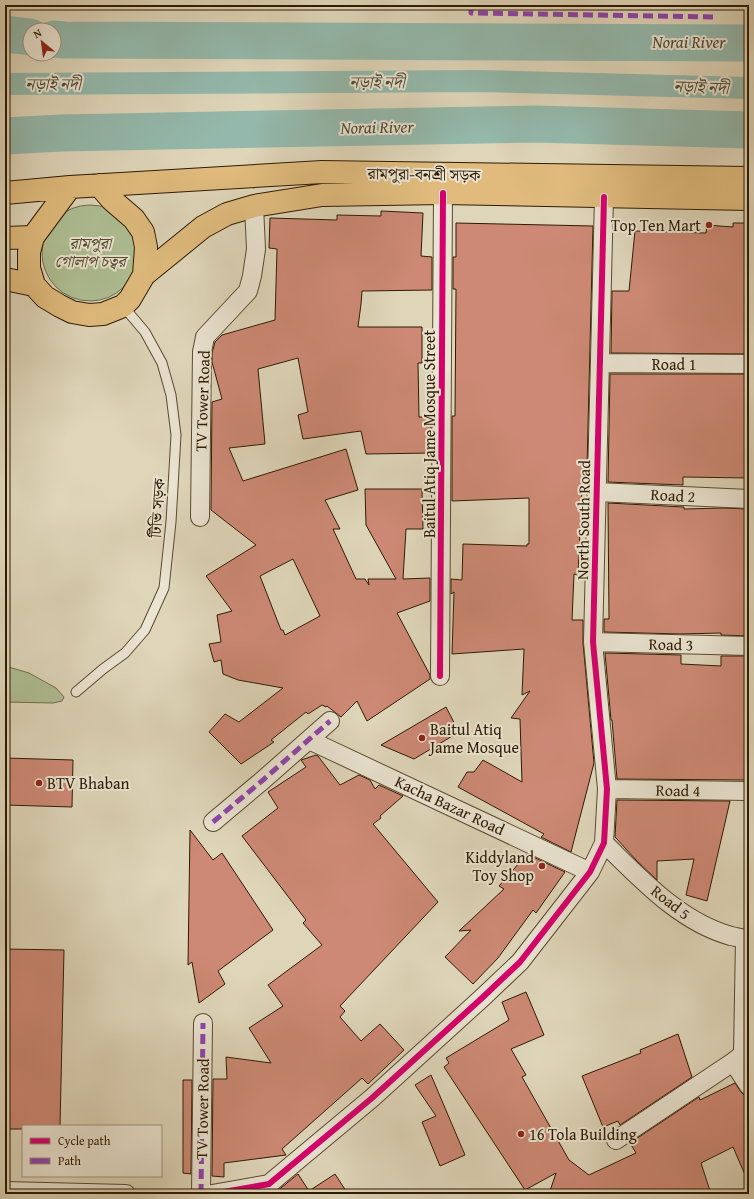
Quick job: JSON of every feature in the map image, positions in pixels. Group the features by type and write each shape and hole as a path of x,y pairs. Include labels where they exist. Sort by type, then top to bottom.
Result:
{"main road":[{"name":"রামপুরা-বনশ্রী সড়ক","path":"100,185 322,172 749,178"},
{"path":"5,193 70,187 100,185 112,200 134,219 143,232 146,247 144,275 130,299 123,306 104,314 89,315 72,312 45,297 34,285 29,268 29,252 33,237 70,187"},
{"name":"রামপুরা-বনশ্রী সড়ক","path":"144,275 202,227 227,214 254,206 322,195 443,193 749,198"},
{"path":"5,238 33,237"},
{"path":"5,279 34,285"}],"street":[{"name":"Baitul Atiq Jame Mosque Street","path":"440,676 443,193"},
{"name":"North South Road","path":"604,196 593,642 607,789 604,843"},
{"name":"TV Tower Road","path":"200,517 202,352 205,337 248,291 256,249 254,206"},
{"name":"Road 1","path":"600,363 749,364"},
{"name":"Road 2","path":"596,492 749,499"},
{"name":"Road 3","path":"593,642 749,646"},
{"path":"213,822 330,721"},
{"name":"Kacha Bazar Road","path":"309,740 590,872"},
{"name":"Road 4","path":"607,789 749,791"},
{"path":"212,1194 272,1189 520,962 590,872 604,843"},
{"name":"Road 5","path":"604,843 636,874 677,910 720,933 748,940"},
{"path":"616,1140 743,1054 748,940"},
{"name":"TV Tower Road","path":"201,1194 203,1023"},
{"path":"733,1062 749,1086"},
{"path":"5,1191 126,1194"}],"lane":[{"name":"টিভি সড়ক","path":"76,692 125,653 145,630 164,588 171,522 176,435 171,395 162,363 145,332 123,306"}],"green space":[{"name":"রামপুরা গোলাপ চত্বর","path":"90,205 108,209 124,219 134,235 138,253 134,271 124,287 108,297 90,301 72,297 56,287 46,271 42,253 46,235 56,219 72,209"},
{"path":"5,666 29,673 56,688 64,697 62,701 53,703 5,702"}],"building":[{"path":"381,211 423,213 421,256 432,257 432,290 362,291 358,327 422,327 422,363 418,363 419,417 431,417 431,453 366,454 361,431 303,439 298,415 308,412 298,358 258,369 265,444 229,448 243,481 346,449 358,490 325,500 340,529 333,529 356,579 365,579 369,585 368,579 396,579 366,525 365,489 422,489 423,529 406,529 403,579 430,578 430,601 397,613 430,675 430,679 367,721 357,701 341,717 327,706 322,705 308,714 306,712 271,740 274,742 241,764 209,732 225,714 239,722 283,688 238,680 223,674 221,660 214,662 209,644 221,642 217,615 232,611 206,576 256,545 211,510 212,402 222,399 212,362 212,353 215,342 222,335 275,320 277,249 269,248 270,218 337,220 337,215 381,216","holes":["293,559 320,616 285,635 283,630 281,630 260,576"]},
{"path":"456,223 593,226 587,467 583,467 578,575 574,574 572,620 583,620 583,643 594,763 571,852 541,837 544,834 458,787 467,772 474,772 483,760 522,782 520,719 511,718 530,691 522,695 524,649 452,654 454,592 451,594 451,579 462,580 463,544 527,546 527,544 529,544 529,498 452,501 452,416 455,416 456,289 453,289 453,257 456,257"},
{"path":"733,223 749,223 749,354 611,353 612,291 629,291 635,231 706,233 707,225 733,227"},
{"path":"610,374 749,374 749,478 683,477 683,485 608,482"},
{"path":"608,503 684,507 684,509 749,509 749,636 721,635 721,633 681,634 604,632 604,619 609,619"},
{"path":"605,653 681,655 681,664 721,666 721,656 749,656 749,780 617,779"},
{"name":"Baitul Atiq Jame Mosque","path":"446,707 459,732 414,759 381,745"},
{"path":"316,755 340,785 359,775 370,780 375,789 379,785 403,796 373,824 438,902 340,1006 345,1011 340,1017 361,1041 380,1024 404,1050 368,1084 362,1078 282,1149 286,1155 224,1163 224,1177 212,1176 213,1079 227,1079 226,1057 271,1063 249,1028 283,1006 268,985 322,945 303,923 306,920 242,836 278,808 268,792 306,767 301,760"},
{"name":"BTV Bhaban","path":"5,758 73,760 72,807 5,805"},
{"path":"617,800 730,801 707,901 686,895 694,859 657,861 657,880 615,837"},
{"path":"190,830 213,860 222,853 273,930 218,971 225,984 199,1003 192,962 188,965"},
{"path":"527,854 565,872 536,913 533,910 498,958 473,984 445,957 471,930 459,931 504,889 499,886"},
{"path":"5,949 64,950 60,1125 22,1125 22,1129 5,1129"},
{"path":"526,992 544,1035 511,1049 526,1075 522,1077 569,1160 589,1175 636,1153 630,1143 699,1097 700,1100 735,1083 744,1095 749,1096 749,1184 733,1147 701,1163 711,1194 549,1194 556,1173 525,1190 444,1067 449,1063 446,1058 509,1020 502,1002"},
{"path":"678,1034 692,1077 620,1125 618,1121 603,1127 582,1076 641,1053 640,1050"},
{"path":"431,1075 465,1155 440,1166 422,1122 436,1116 415,1085"},
{"path":"183,1080 192,1080 191,1174 183,1173"},
{"path":"298,1174 309,1191 335,1174 348,1194 272,1194"}],"waterway":[{"name":"Norai River","path":"5,34 22,36"},
{"name":"Norai River","path":"62,40 749,43"},
{"name":"নড়াই নদী","path":"5,84 480,81 749,88"},
{"name":"Norai River","path":"5,136 61,133 536,124 749,130"}],"marked path":[{"path":"471,5 471,13 713,17"},
{"path":"213,822 330,721"},
{"path":"201,1194 203,1023"}],"cycle path":[{"path":"440,676 443,193"},
{"path":"212,1194 269,1184 372,1098 520,962 590,872 604,843 607,789 593,642 604,197"}],"place":[{"name":"Top Ten Mart","path":"709,225"},
{"name":"Baitul Atiq Jame Mosque","path":"422,738"},
{"name":"BTV Bhaban","path":"39,783"},
{"name":"Kiddyland Toy Shop","path":"542,866"},
{"name":"16 Tola Building","path":"521,1134"}]}
